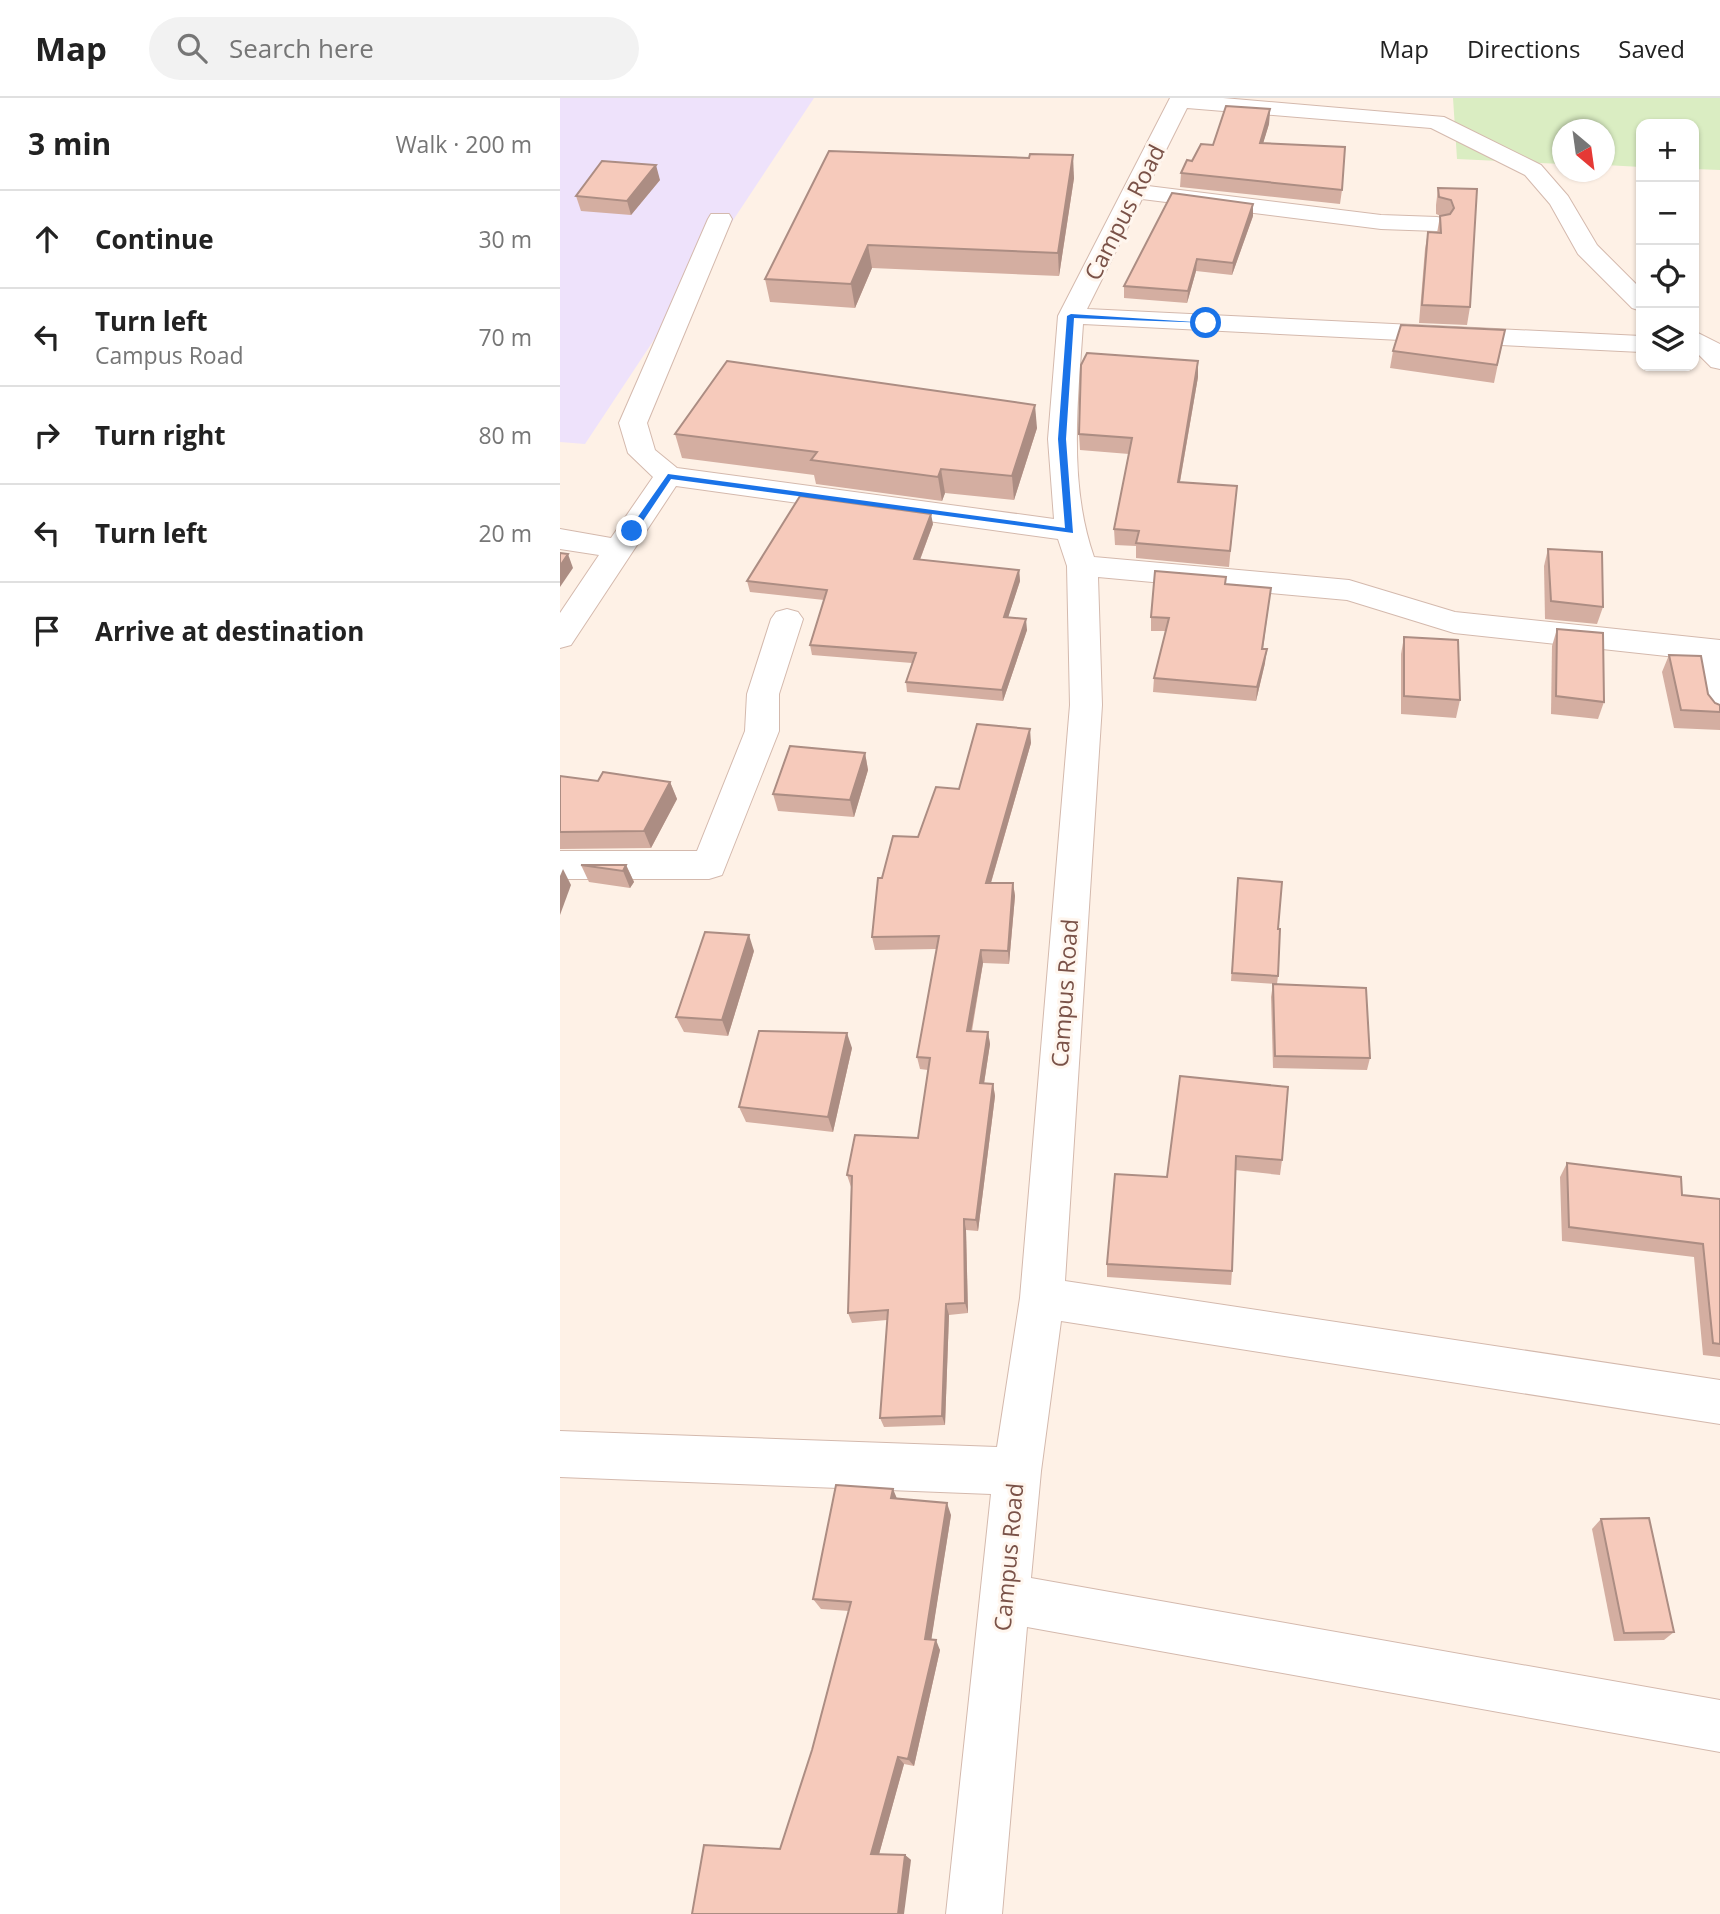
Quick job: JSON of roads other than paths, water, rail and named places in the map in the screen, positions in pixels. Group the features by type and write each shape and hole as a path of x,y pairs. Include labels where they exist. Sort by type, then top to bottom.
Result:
{"street":[{"name":"Campus Road","path":"974,1914 1017,1471 1042,1298 1086,705 1076,549 1062,439 1071,316 1180,100"},
{"path":"1180,100 1436,122 1533,170 1560,201 1587,249 1636,298"},
{"path":"1134,191 1381,222 1437,224"},
{"path":"720,219 633,423 642,453 668,476 1076,549 1349,590 1454,622 1714,650 1720,710"},
{"path":"1071,316 1636,344"},
{"path":"560,637 668,476"},
{"path":"560,539 620,549"},
{"path":"560,865 709,865 762,731 763,694 787,620"},
{"path":"1042,1298 1720,1402"},
{"path":"560,1454 1017,1471"},
{"path":"1005,1598 1720,1727"}]}
